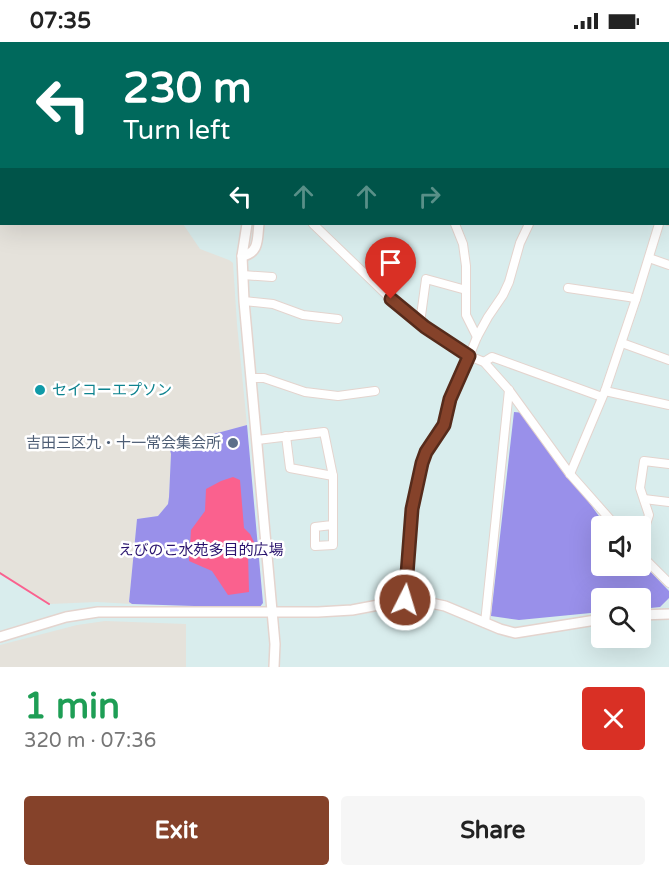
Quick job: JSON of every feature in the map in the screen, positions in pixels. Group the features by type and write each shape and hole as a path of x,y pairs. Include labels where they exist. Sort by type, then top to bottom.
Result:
{"street":[{"path":"246,225 242,256 244,301 272,613 274,667"},
{"path":"242,256 250,255 256,249 259,225"},
{"path":"314,225 391,299 420,323 469,356 484,362 508,390 570,474 607,516"},
{"path":"455,225 463,244 466,266 466,315 477,337"},
{"path":"405,600 412,509 422,463 426,452 444,425 450,399 477,337 509,282 520,243 529,225"},
{"path":"570,474 604,394 659,225"},
{"path":"649,258 669,265"},
{"path":"243,275 272,278"},
{"path":"420,323 426,279 466,290"},
{"path":"568,288 636,300"},
{"path":"244,301 273,304 303,315 338,319"},
{"path":"622,343 669,360"},
{"path":"484,362 492,357 604,394 669,405"},
{"path":"251,378 264,378 305,392 338,396 375,391"},
{"path":"485,623 508,390"},
{"path":"257,440 324,432 333,476 332,525"},
{"path":"286,436 290,468 333,476"},
{"path":"649,516 640,488 644,461 669,464"},
{"path":"644,499 669,502"},
{"path":"651,565 669,583"},
{"path":"0,636 66,617 98,612 318,612 405,600 445,606 515,633 591,621"},
{"path":"651,615 669,614"}],"shaded area":[{"name":"セイコーエプソン","path":"0,225 184,225 200,249 233,263 247,425 169,446 171,454 168,504 158,516 137,519 129,602 132,604 97,602 50,604 0,572"},
{"path":"233,477 240,480 244,528 255,544 248,552 249,592 228,595 212,571 189,561 191,530 205,511 206,489"},
{"path":"105,621 186,624 186,667 0,667 0,645 77,625"}],"green space":[{"path":"514,412 525,413 599,516 591,516 591,576 651,576 651,572 669,591 669,598 660,607 651,608 651,588 591,588 591,613 519,620 491,616"},
{"name":"えびのこ水苑多目的広場","path":"247,425 263,603 259,608 132,604 129,602 137,519 158,516 168,504 171,454 169,446"}],"waterway":[{"path":"0,573 49,604"}],"place":[{"name":"セイコーエプソン","path":"40,390"},
{"name":"吉田三区九・十一常会集会所","path":"233,443"}],"route":[{"path":"391,299 425,327 469,356 450,399 444,425 426,452 422,463 412,509 405,600"}]}
